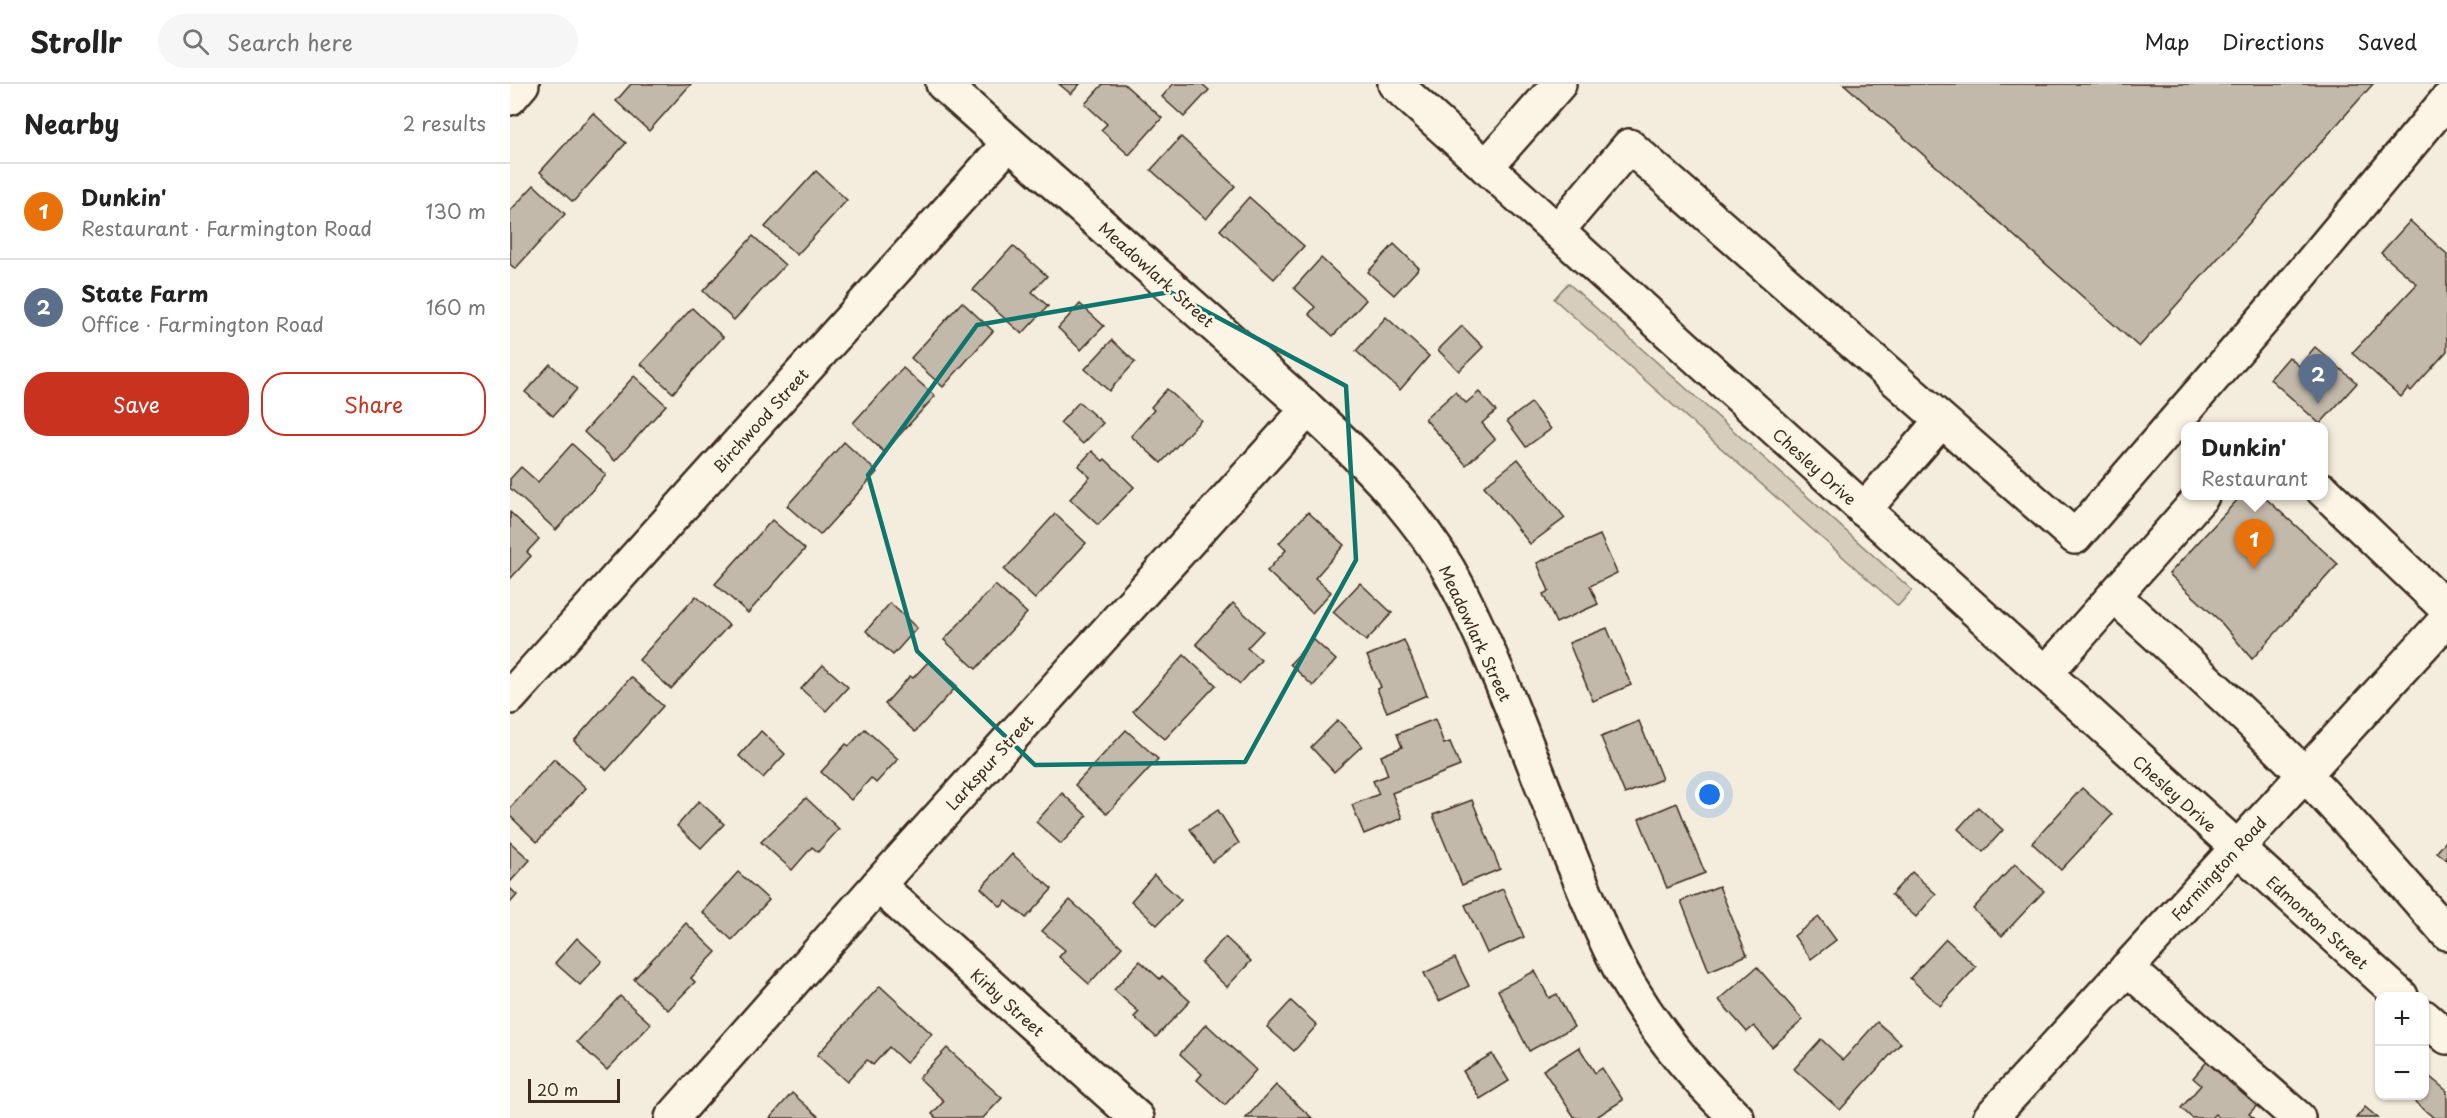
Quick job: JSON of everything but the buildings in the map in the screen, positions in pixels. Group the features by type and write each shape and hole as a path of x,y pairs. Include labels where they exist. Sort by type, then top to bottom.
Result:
{"street":[{"path":"510,98 522,84"},
{"name":"Meadowlark Street","path":"943,84 1308,409 1366,463 1420,527 1444,564 1485,645 1597,921 1629,984 1685,1065 1737,1118"},
{"name":"Chesley Drive","path":"1395,84 2235,848"},
{"path":"1486,167 1559,84"},
{"path":"1557,231 1629,146 2075,537 2289,289 2447,100"},
{"name":"Birchwood Street","path":"510,697 1009,143"},
{"name":"Larkspur Street","path":"672,1118 878,885 1308,409"},
{"path":"1864,510 1941,421"},
{"path":"2328,495 2447,609"},
{"path":"2045,675 2198,500"},
{"path":"2114,596 2243,713 2304,774 2370,844 2447,933"},
{"name":"Farmington Road","path":"1990,1118 2447,619"},
{"name":"Edmonton Street","path":"2235,848 2397,992"},
{"name":"Kirby Street","path":"878,885 1137,1118"},
{"path":"2127,968 2298,1118"},
{"path":"2429,1021 2447,1037"}],"highlighted area":[{"path":"1170,292 1346,386 1356,560 1245,762 1035,765 917,651 868,475 977,325"}],"shaded area":[{"path":"1568,283 1912,590 1898,606 1554,299"}],"place":[{"name":"State Farm","path":"2318,404"},
{"name":"Dunkin'","path":"2254,569"}]}
